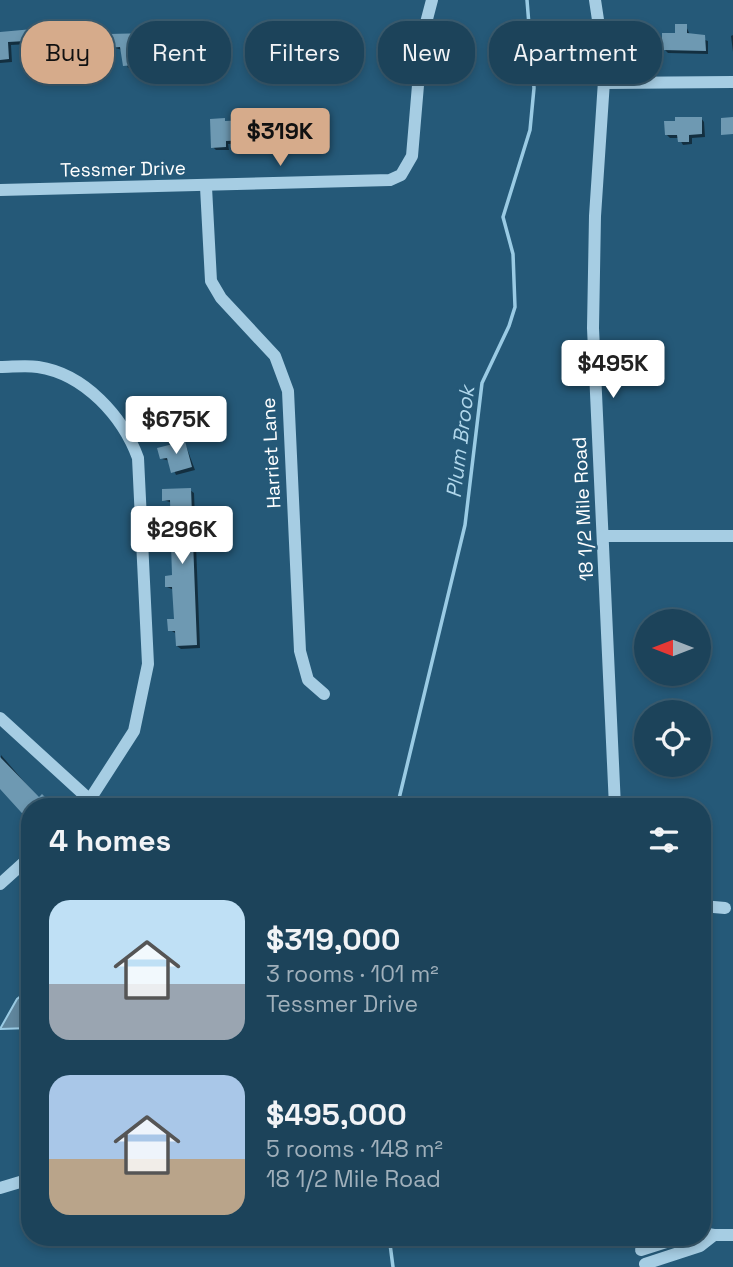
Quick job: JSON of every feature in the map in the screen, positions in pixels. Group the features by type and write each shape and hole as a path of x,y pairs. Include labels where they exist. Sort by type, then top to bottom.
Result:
{"street":[{"name":"Tessmer Drive","path":"0,190 377,181 401,175 412,156 422,38 432,0"},
{"name":"18 1/2 Mile Road","path":"595,0 599,21"},
{"path":"662,83 733,82"},
{"name":"18 1/2 Mile Road","path":"604,84 595,216 593,328 615,798"},
{"name":"Harriet Lane","path":"206,187 211,281 221,298 275,356 288,391 300,651 308,680 324,694"},
{"path":"0,367 40,367 89,391 109,406 130,438 138,458 148,664 134,731 92,798"},
{"path":"604,536 733,536"},
{"path":"0,718 82,798"},
{"path":"0,884 21,865"},
{"path":"711,907 725,908"},
{"path":"0,1188 21,1182"},
{"path":"711,1234 733,1235"},
{"path":"640,1246 645,1265 700,1246"}],"water":[{"path":"21,996 21,1028 0,1029"}],"building":[{"path":"675,24 687,24 687,33 705,35 706,51 662,50 662,33 675,33"},
{"path":"21,30 21,41 8,42 9,59 0,60 0,32"},
{"path":"114,34 128,34 128,66 123,66 120,47 114,48"},
{"path":"675,117 702,117 702,134 689,135 689,142 678,142 677,135 665,135 664,121 675,121"},
{"path":"733,117 733,134 721,135 721,118"},
{"path":"225,118 225,121 249,120 250,140 226,141 226,147 211,148 210,119"},
{"path":"185,441 192,467 171,473 167,458 160,459 157,448"},
{"path":"191,488 197,645 176,646 175,631 168,631 167,619 174,619 172,587 165,587 165,576 172,575 171,544 164,544 163,533 171,532 170,500 162,501 162,489"},
{"path":"0,757 39,797 42,794 46,798 21,798 21,812 0,789"}],"waterway":[{"name":"Plum Brook","path":"399,798 465,525 482,383 515,307 513,254 503,217 530,130 534,88 527,0"},
{"name":"Plum Brook","path":"390,1246 393,1267"}]}
